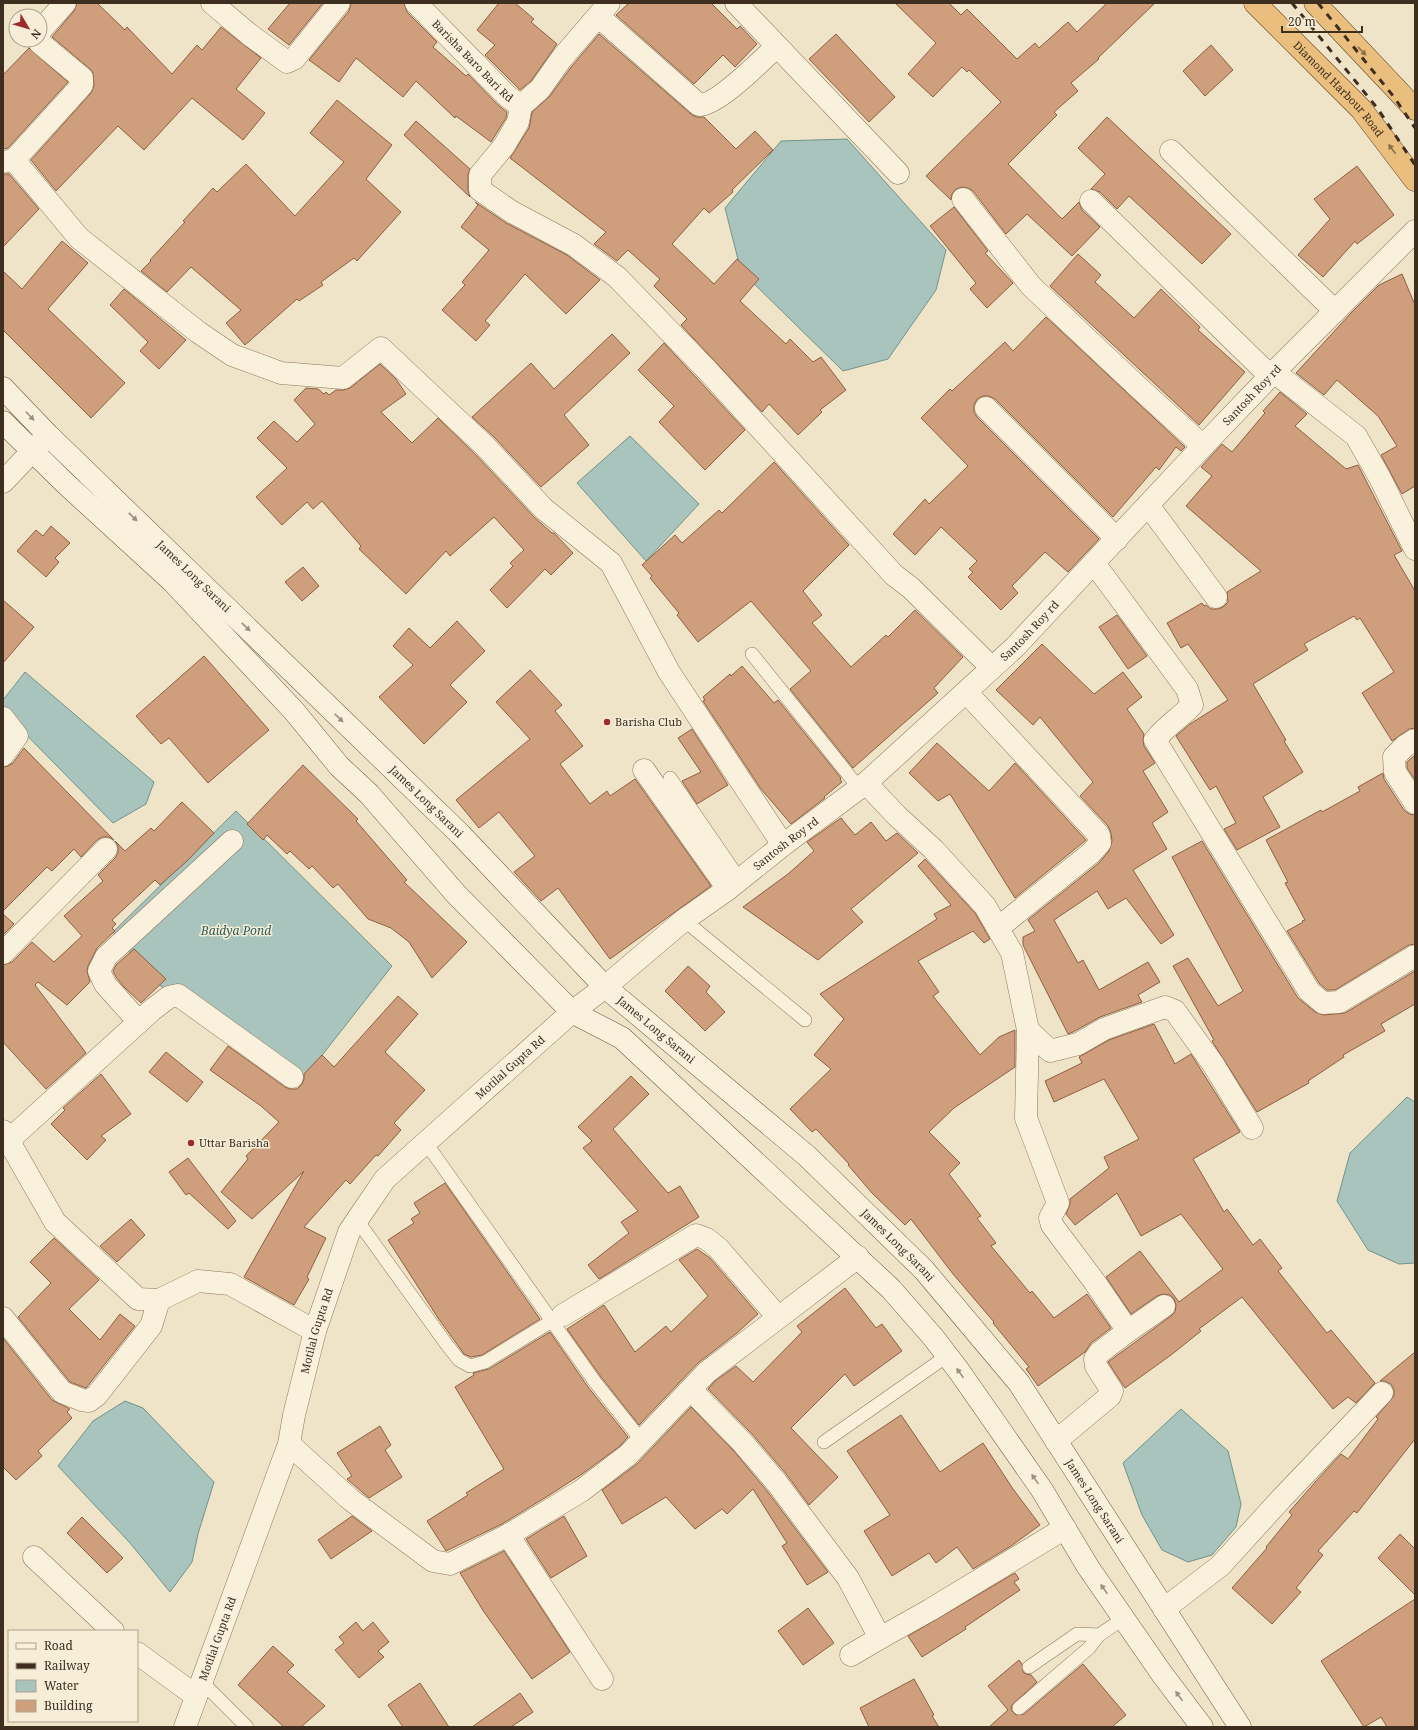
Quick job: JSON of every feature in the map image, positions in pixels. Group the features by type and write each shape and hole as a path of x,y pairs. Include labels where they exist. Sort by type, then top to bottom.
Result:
{"highway":[{"name":"Diamond Harbour Road","path":"1255,3 1361,109 1415,180"},
{"path":"1315,3 1415,109"}],"street":[{"path":"48,22 64,3"},
{"path":"212,3 250,35 287,62 294,59 340,3"},
{"name":"Barisha Baro Bari Rd","path":"416,3 507,96 521,106 540,89 562,58 603,9"},
{"path":"736,3 898,173"},
{"path":"603,9 699,105 705,105 718,98 777,46"},
{"path":"46,48 82,78 82,85 9,161 79,238 198,332 232,354 281,373 343,378 381,348 485,446 544,509 611,563 669,672 783,845"},
{"path":"521,106 518,122 504,146 480,175 480,190 512,212 574,245 616,277 707,370 894,575 911,588 992,668"},
{"path":"1171,151 1335,311"},
{"path":"963,199 1031,286 1203,446"},
{"path":"1091,201 1272,374 1356,436 1380,478 1415,549"},
{"name":"Santosh Roy rd","path":"605,987 684,920 734,884 863,785 1015,647 1272,374 1415,231"},
{"name":"James Long Sarani","path":"3,388 40,442 110,510 460,834 605,987 807,1156 924,1270 1019,1383 1240,1727"},
{"path":"986,408 1117,539"},
{"path":"3,422 40,442 3,482"},
{"path":"1148,505 1216,597"},
{"path":"110,510 172,581 294,711 339,766 369,794 456,894 572,1012 622,1038 891,1289 947,1356 1042,1490 1088,1567 1202,1727"},
{"path":"1094,563 1187,689 1192,705 1184,714 1163,730 1155,740 1309,991 1323,1003 1338,1002 1415,956"},
{"path":"966,692 1099,834 1100,843 1091,853 998,928"},
{"path":"3,718 17,736 3,755"},
{"path":"1415,740 1405,746 1394,757 1395,772 1415,803"},
{"path":"644,770 734,884"},
{"path":"863,785 933,849 985,906 1012,953 1028,1030 1026,1118 1058,1203 1050,1218 1052,1225 1094,1281 1128,1331"},
{"path":"139,1022 106,984 99,971 106,957 232,841"},
{"path":"3,953 106,849"},
{"name":"Motilal Gupta Rd","path":"186,1727 289,1444 294,1415 315,1332 349,1232 385,1180 572,1012 605,987"},
{"path":"292,1076 178,995 169,997 6,1135 55,1222 138,1299 159,1300 198,1281 230,1284 315,1332"},
{"path":"1028,1030 1050,1051 1078,1044 1104,1029 1165,1007 1175,1011 1214,1064 1252,1128"},
{"path":"557,1318 696,1235 707,1239 719,1249 778,1317"},
{"path":"289,1444 351,1500 386,1524 433,1561 450,1564 508,1535 581,1491 628,1455 707,1372 858,1257"},
{"path":"3,1318 62,1392 82,1400 89,1401 97,1395 151,1326 159,1300"},
{"path":"1056,1441 1110,1396 1112,1391 1096,1366 1095,1359 1099,1353 1164,1306"},
{"path":"691,1390 742,1442 777,1483 848,1578 880,1638"},
{"path":"1164,1609 1220,1566 1281,1499 1382,1393"},
{"path":"851,1654 930,1610 1065,1528"},
{"path":"508,1535 602,1679"},
{"path":"34,1557 111,1630"},
{"path":"138,1654 199,1689"}],"lane":[{"path":"752,654 863,785"},
{"path":"670,778 734,884"},
{"path":"684,920 806,1020"},
{"path":"426,1143 557,1318 595,1382 642,1441"},
{"path":"357,1220 447,1345 459,1360 470,1366 484,1362 557,1318"},
{"path":"824,1442 947,1356"},
{"path":"1019,1708 1089,1648 1099,1635 1124,1618"},
{"path":"1029,1667 1077,1634 1099,1635"},
{"path":"199,1689 247,1727"}],"water":[{"path":"847,139 946,250 936,290 888,359 843,371 741,271 725,208 781,141"},
{"path":"630,436 699,504 646,561 577,483"},
{"path":"25,672 154,782 146,804 113,823 3,711 3,700"},
{"name":"Baidya Pond","path":"236,811 392,966 305,1077 153,981 113,932"},
{"path":"1407,1097 1415,1102 1415,1263 1399,1264 1368,1250 1337,1201 1350,1153"},
{"path":"125,1401 143,1408 214,1482 198,1534 192,1562 170,1592 130,1543 58,1466 93,1421"},
{"path":"1181,1409 1228,1451 1241,1504 1236,1527 1212,1555 1188,1562 1162,1550 1142,1515 1123,1463"}],"building":[{"path":"77,3 97,3 125,30 127,27 172,74 197,45 202,50 221,27 261,58 236,89 265,113 243,140 192,98 144,150 118,126 56,191 31,160 91,93 94,86 93,73 90,69 52,37 74,11"},
{"path":"290,3 323,3 289,45 268,29"},
{"path":"351,3 404,3 407,12 437,42 433,47 466,76 468,74 498,105 507,112 506,118 491,142 456,116 455,118 416,81 403,97 356,58 339,82 309,60 349,11"},
{"path":"499,3 515,3 534,19 531,22 557,44 531,81 520,90 485,55 495,45 477,30"},
{"path":"629,3 711,3 737,29 740,26 757,44 735,67 723,55 694,84 616,15"},
{"path":"895,3 949,3 961,15 967,9 1017,59 1035,43 1039,48 1068,22 1077,32 1107,3 1155,3 1098,58 1099,59 1071,83 1078,91 1054,112 1057,115 1008,164 1062,219 1079,202 1082,210 1100,227 1072,256 1027,214 1006,234 973,191 962,187 956,189 952,194 951,200 926,176 1001,102 969,70 967,72 962,67 933,97 908,74 936,43"},
{"path":"599,34 691,114 696,117 704,117 736,149 755,131 773,150 732,190 733,192 709,213 704,208 672,244 714,284 737,259 759,279 740,301 786,344 790,339 813,362 821,357 846,390 820,410 822,412 798,435 769,404 762,412 681,325 687,319 654,286 660,279 628,250 617,261 594,244 606,232 510,158 529,128 532,112 550,96 572,66"},
{"path":"836,34 895,97 869,122 809,59"},
{"path":"1211,45 1233,70 1205,96 1183,71"},
{"path":"29,48 68,82 8,148 3,149 3,75"},
{"path":"337,100 392,145 366,179 401,212 357,261 354,258 321,282 323,285 299,301 297,299 245,345 226,323 241,310 191,267 167,292 141,271 213,188 217,192 246,164 295,216 344,162 310,133"},
{"path":"1107,117 1231,234 1202,264 1129,196 1117,209 1100,192 1091,189 1105,174 1078,148"},
{"path":"416,121 470,169 468,175 468,190 470,197 404,135"},
{"path":"1357,166 1394,215 1357,244 1355,241 1323,277 1298,255 1330,219 1314,199"},
{"path":"3,174 9,174 39,209 3,247"},
{"path":"475,202 506,223 567,255 600,280 566,314 525,274 485,321 490,325 476,341 442,310 465,285 462,282 489,250 461,227 478,205"},
{"path":"954,207 988,251 985,253 1013,283 987,308 970,289 976,283 930,226"},
{"path":"62,241 88,263 48,309 125,383 91,418 3,330 3,271 22,289"},
{"path":"1078,254 1101,275 1095,282 1134,318 1161,289 1200,327 1198,330 1245,372 1199,425 1050,286"},
{"path":"1402,274 1415,305 1415,486 1402,494 1381,455 1397,446 1378,416 1337,380 1324,395 1296,373 1379,285"},
{"path":"124,289 186,340 159,369 140,351 148,342 110,305"},
{"path":"1046,317 1185,447 1181,451 1176,447 1159,470 1156,467 1113,517 995,399 989,396 983,396 977,399 974,405 974,412 977,417 1099,539 1068,572 1045,552 1012,586 1018,593 1001,610 968,577 973,572 969,569 977,561 941,527 915,555 893,534 925,499 929,504 968,466 921,418 950,389 952,391 1005,342 1013,351"},
{"path":"612,334 630,353 564,415 589,445 541,487 494,437 472,417 531,363 554,389"},
{"path":"664,343 745,430 705,470 659,422 674,406 638,370"},
{"path":"380,364 396,379 406,394 381,412 412,443 438,418 476,455 535,518 552,533 554,533 573,553 551,575 545,569 507,608 490,590 513,566 510,563 524,550 494,517 450,556 446,551 406,594 359,549 361,546 322,501 313,509 307,502 282,525 256,497 287,468 257,438 274,421 297,442 315,424 294,400 306,388 318,389 324,394 326,392 329,395 336,390 350,388"},
{"path":"1280,392 1307,414 1295,426 1346,469 1358,465 1402,551 1394,555 1415,591 1415,728 1409,729 1392,741 1362,693 1394,672 1360,618 1357,620 1354,616 1304,644 1308,650 1253,684 1286,740 1284,741 1303,772 1263,797 1280,827 1237,850 1224,829 1236,823 1216,786 1210,790 1176,736 1190,724 1228,700 1188,644 1181,648 1167,623 1202,603 1204,606 1206,605 1211,609 1223,607 1228,602 1227,592 1261,571 1186,506 1212,476 1201,467 1222,444 1232,452 1265,413 1263,411"},
{"path":"774,462 849,545 803,591 822,615 812,623 851,667 886,635 888,637 915,610 963,657 934,688 938,693 853,768 790,689 811,671 751,601 698,642 677,615 679,613 650,578 652,576 642,565 675,535 682,543 719,510 722,513"},
{"path":"51,526 70,543 55,558 59,562 46,577 17,551 36,530 43,536"},
{"path":"303,567 319,586 302,601 285,582"},
{"path":"3,600 34,627 3,663"},
{"path":"1117,615 1147,656 1128,669 1099,627"},
{"path":"457,621 485,651 450,685 467,702 424,744 379,697 413,665 393,646 409,628 430,648"},
{"path":"1042,644 1094,694 1123,672 1142,697 1127,709 1144,734 1144,746 1155,763 1143,771 1168,812 1152,823 1167,849 1133,870 1174,935 1161,944 1126,898 1108,909 1097,891 1054,920 1078,963 1083,960 1099,990 1148,962 1160,982 1138,995 1142,1002 1100,1017 1068,1034 1023,945 1023,937 1035,931 1028,920 1099,863 1109,851 1112,841 1108,826 1080,796 1093,782 1040,717 1033,725 996,690"},
{"path":"204,656 269,730 208,783 169,738 161,744 136,716"},
{"path":"742,666 774,703 778,700 841,778 840,779 842,782 824,797 825,798 791,824 761,789 703,701 705,700 703,697 730,674 731,676"},
{"path":"530,670 562,705 555,711 583,746 560,764 590,804 607,791 610,796 635,779 711,886 610,959 558,888 541,901 514,872 535,856 499,812 479,828 456,800 530,739 496,702"},
{"path":"692,729 728,785 697,804 682,781 701,772 678,738"},
{"path":"937,743 989,791 1015,763 1086,840 1015,898 950,794 938,801 909,773"},
{"path":"24,748 114,840 109,837 102,837 97,840 81,857 74,849 52,871 47,867 3,911 3,767 13,763"},
{"path":"1415,755 1415,780 1407,768 1407,762"},
{"path":"303,765 358,819 356,821 407,880 404,882 467,942 432,978 409,942 391,928 368,919 338,884 333,888 312,866 309,869 290,851 287,854 267,835 263,840 247,824"},
{"path":"1383,773 1384,779 1404,810 1409,814 1415,815 1415,944 1409,945 1335,990 1327,990 1319,983 1287,931 1305,920 1285,883 1288,882 1266,840 1360,791 1358,787"},
{"path":"182,802 214,833 187,861 160,885 155,880 112,920 116,924 112,928 115,931 97,948 88,966 87,971 90,982 67,1005 38,982 35,985 86,1053 46,1089 3,1042 3,965 12,962 32,942 54,962 82,936 64,916 103,881 98,875 118,853 118,846 115,841 125,851 151,828 154,831"},
{"path":"841,818 855,835 871,822 886,841 897,833 918,853 851,909 863,922 818,960 743,907 788,874 814,851 807,842"},
{"path":"1202,841 1298,998 1315,1012 1324,1015 1345,1013 1415,971 1415,1004 1381,1024 1385,1031 1343,1055 1344,1057 1308,1081 1309,1083 1257,1112 1212,1041 1214,1040 1173,966 1188,958 1218,1006 1243,991 1172,857"},
{"path":"925,859 975,913 990,939 984,943 973,931 918,961 939,992 933,996 980,1055 999,1037 1015,1030 1015,1067 954,1108 929,1132 960,1163 949,1174 981,1216 977,1218 996,1243 991,1246 1030,1293 1032,1291 1054,1318 1087,1294 1111,1328 1091,1343 1085,1352 1038,1386 1026,1369 1029,1367 993,1323 994,1322 953,1274 911,1219 905,1225 872,1193 848,1165 849,1164 816,1129 812,1132 790,1109 831,1069 814,1055 844,1019 820,994 937,919 934,914 951,905 918,866"},
{"path":"3,914 14,924 3,935"},
{"path":"134,949 166,979 141,1003 124,987 113,971 116,965"},
{"path":"688,966 710,986 706,992 725,1012 705,1031 665,991"},
{"path":"398,996 418,1014 385,1052 425,1090 394,1123 401,1130 350,1184 346,1180 304,1227 326,1238 307,1277 309,1279 294,1305 244,1277 304,1171 252,1219 221,1192 248,1159 246,1156 279,1122 261,1106 210,1070 228,1046 285,1087 297,1089 302,1084 304,1074 322,1055 334,1067"},
{"path":"1154,1024 1175,1064 1191,1054 1240,1132 1193,1159 1224,1212 1227,1209 1253,1245 1260,1239 1282,1268 1278,1271 1327,1333 1331,1330 1375,1383 1356,1403 1348,1397 1333,1409 1242,1297 1199,1329 1201,1331 1171,1355 1125,1388 1108,1362 1171,1316 1175,1312 1176,1305 1174,1299 1170,1295 1163,1294 1157,1296 1131,1314 1106,1277 1140,1251 1179,1302 1223,1269 1181,1214 1141,1236 1117,1193 1075,1225 1066,1214 1070,1204 1070,1199 1109,1168 1104,1157 1139,1139 1104,1079 1054,1102 1045,1081 1082,1063 1079,1057 1109,1040"},
{"path":"166,1052 203,1082 187,1102 149,1072"},
{"path":"101,1074 131,1114 101,1136 106,1140 87,1160 51,1124 65,1110 63,1108"},
{"path":"631,1076 649,1094 613,1129 668,1193 680,1186 699,1217 599,1279 588,1265 629,1233 621,1222 638,1211 583,1148 592,1141 578,1127"},
{"path":"188,1158 236,1221 228,1229 189,1193 186,1195 169,1172"},
{"path":"445,1183 540,1319 482,1355 471,1357 464,1354 438,1318 388,1240 414,1223 411,1219 420,1213 414,1203"},
{"path":"131,1219 145,1235 117,1262 100,1246"},
{"path":"54,1238 99,1280 69,1309 100,1340 120,1314 135,1326 86,1388 70,1382 18,1317 51,1283 30,1262"},
{"path":"697,1249 710,1258 758,1314 737,1333 698,1363 639,1425 601,1377 567,1329 604,1305 635,1352 666,1326 671,1332 708,1296 679,1260"},
{"path":"845,1288 876,1328 882,1324 902,1351 854,1386 845,1374 791,1428 838,1477 809,1505 787,1475 752,1434 708,1389 715,1381 736,1366 753,1382 802,1332 797,1326"},
{"path":"550,1332 588,1387 628,1437 620,1446 582,1474 551,1494 502,1524 446,1551 427,1521 468,1495 466,1493 504,1469 455,1387 474,1375 473,1373 489,1369"},
{"path":"3,1338 52,1400 70,1409 67,1412 72,1418 38,1451 42,1456 16,1480 3,1467"},
{"path":"1415,1352 1415,1439 1357,1513 1354,1511 1318,1551 1323,1555 1296,1588 1301,1592 1272,1624 1232,1588 1267,1548 1266,1547 1292,1515 1289,1512 1317,1480 1341,1454 1348,1459 1378,1419 1376,1417 1394,1396 1394,1390 1391,1384 1385,1381 1380,1381"},
{"path":"691,1407 733,1450 767,1491 828,1572 807,1585 782,1546 787,1543 753,1489 727,1514 722,1509 695,1529 666,1497 622,1524 602,1490 637,1464"},
{"path":"901,1415 940,1472 983,1443 1013,1489 1040,1525 1011,1546 973,1569 957,1547 936,1563 929,1553 892,1576 864,1531 890,1515 847,1451"},
{"path":"380,1426 391,1445 385,1450 402,1477 369,1498 347,1479 352,1476 337,1453"},
{"path":"352,1516 372,1531 331,1559 318,1540"},
{"path":"564,1516 587,1556 551,1578 526,1539"},
{"path":"82,1517 123,1558 107,1573 67,1533"},
{"path":"1400,1534 1415,1549 1415,1595 1378,1558"},
{"path":"504,1551 570,1652 532,1679 484,1612 460,1573"},
{"path":"1015,1573 1019,1579 1014,1582 1020,1590 965,1627 966,1629 922,1657 908,1636"},
{"path":"1415,1599 1415,1727 1387,1727 1381,1717 1364,1727 1321,1661"},
{"path":"808,1608 834,1643 803,1665 778,1631"},
{"path":"356,1622 363,1631 373,1622 389,1642 378,1651 384,1657 359,1678 335,1650 344,1643 339,1637"},
{"path":"273,1646 294,1665 287,1672 325,1706 301,1727 284,1727 238,1685"},
{"path":"1019,1660 1022,1664 1023,1672 1031,1675 1037,1682 1012,1705 1011,1710 1016,1715 1024,1714 1083,1664 1126,1715 1112,1727 989,1727 1008,1710 988,1686"},
{"path":"914,1679 939,1727 869,1727 860,1708"},
{"path":"420,1683 449,1727 403,1727 388,1705"},
{"path":"520,1693 533,1712 511,1727 472,1727"}],"railway":[{"path":"1292,3 1378,109 1415,165"},
{"path":"1318,3 1394,97 1415,128"}],"place":[{"name":"Barisha Club","path":"607,722"},
{"name":"Uttar Barisha","path":"191,1143"}]}
